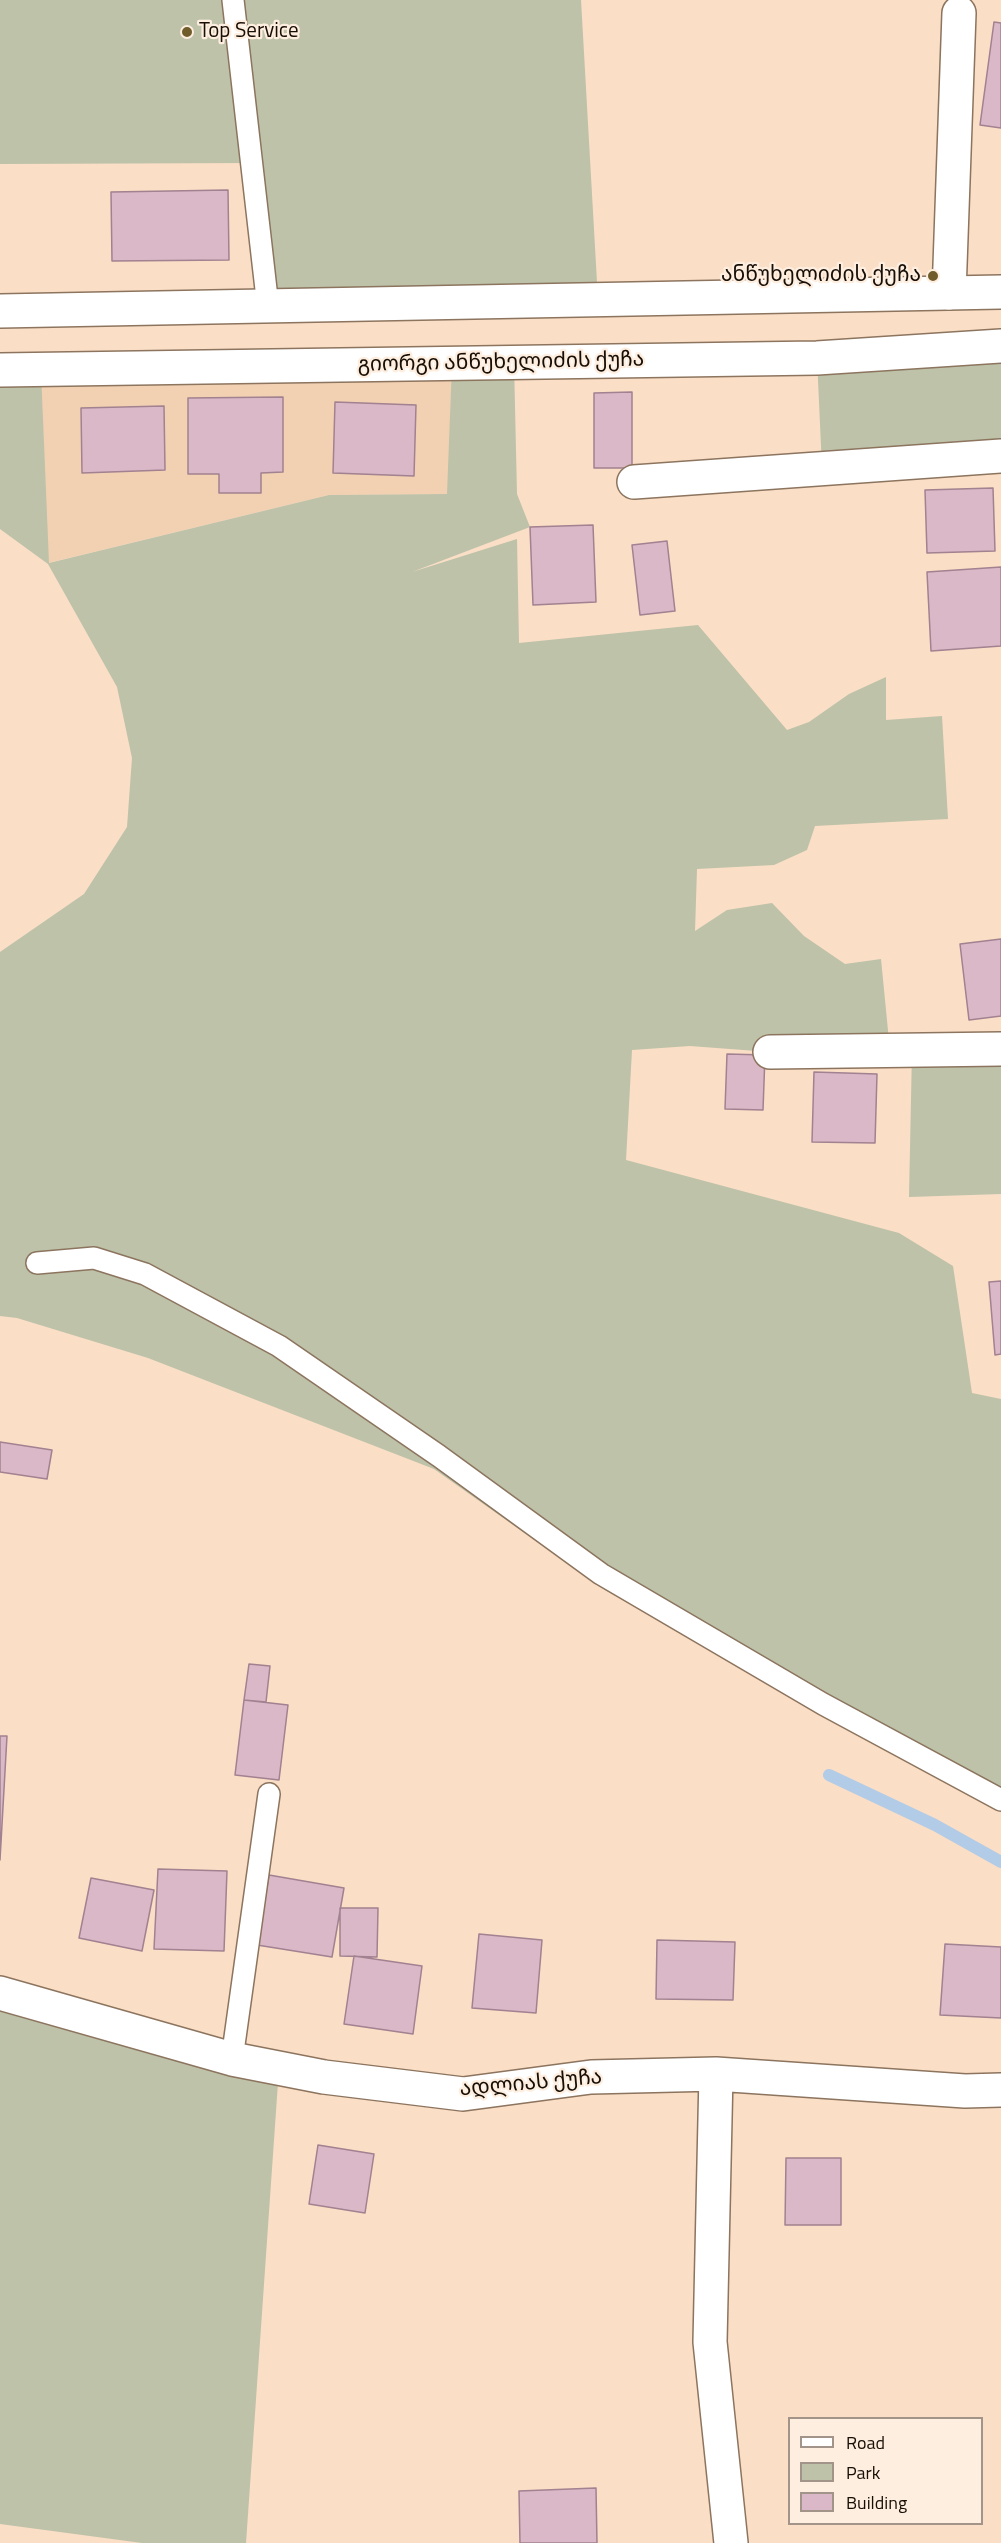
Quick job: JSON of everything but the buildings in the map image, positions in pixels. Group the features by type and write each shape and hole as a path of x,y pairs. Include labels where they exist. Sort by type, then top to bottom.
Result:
{"street":[{"path":"949,293 959,13"},
{"path":"0,311 1001,292"},
{"name":"გიორგი ანწუხელიძის ქუჩა","path":"0,370 805,358 1001,346"},
{"path":"634,482 1001,456"},
{"path":"770,1052 1001,1049"},
{"name":"ადლიას ქუჩა","path":"0,1993 232,2059 324,2077 463,2094 591,2077 716,2074 965,2091 1001,2090"},
{"path":"716,2074 710,2342 731,2543"}],"lane":[{"path":"233,0 268,307"},
{"path":"37,1263 94,1258 145,1274 279,1346 439,1456 601,1574 823,1704 1001,1800"},
{"path":"232,2059 269,1794"}],"shaded area":[{"path":"452,363 448,494 329,495 48,563 41,370"}],"green space":[{"path":"0,0 581,0 598,300 268,307 252,163 0,164"},
{"path":"1001,346 1001,456 822,468 817,358"},
{"path":"452,363 514,363 517,494 530,527 412,572 517,539 519,643 698,625 787,730 809,722 849,694 886,677 886,720 942,716 948,819 815,826 807,850 774,865 697,869 695,931 727,910 772,903 804,936 845,964 881,959 890,1051 770,1052 690,1046 632,1050 626,1160 899,1233 953,1266 972,1393 1001,1399 1001,1803 826,1713 605,1590 434,1469 148,1358 17,1318 0,1316 0,952 84,894 127,827 132,758 117,687 48,564 0,529 0,370 41,370 49,563 329,495 447,494"},
{"path":"1001,1049 1001,1194 909,1197 912,1051"},
{"path":"0,2004 279,2068 246,2543 142,2543 0,2524"}],"waterway":[{"path":"829,1775 935,1825 1001,1862"}],"place":[{"name":"Top Service","path":"187,32"},
{"name":"ანწუხელიძის ქუჩა","path":"933,276"}]}
